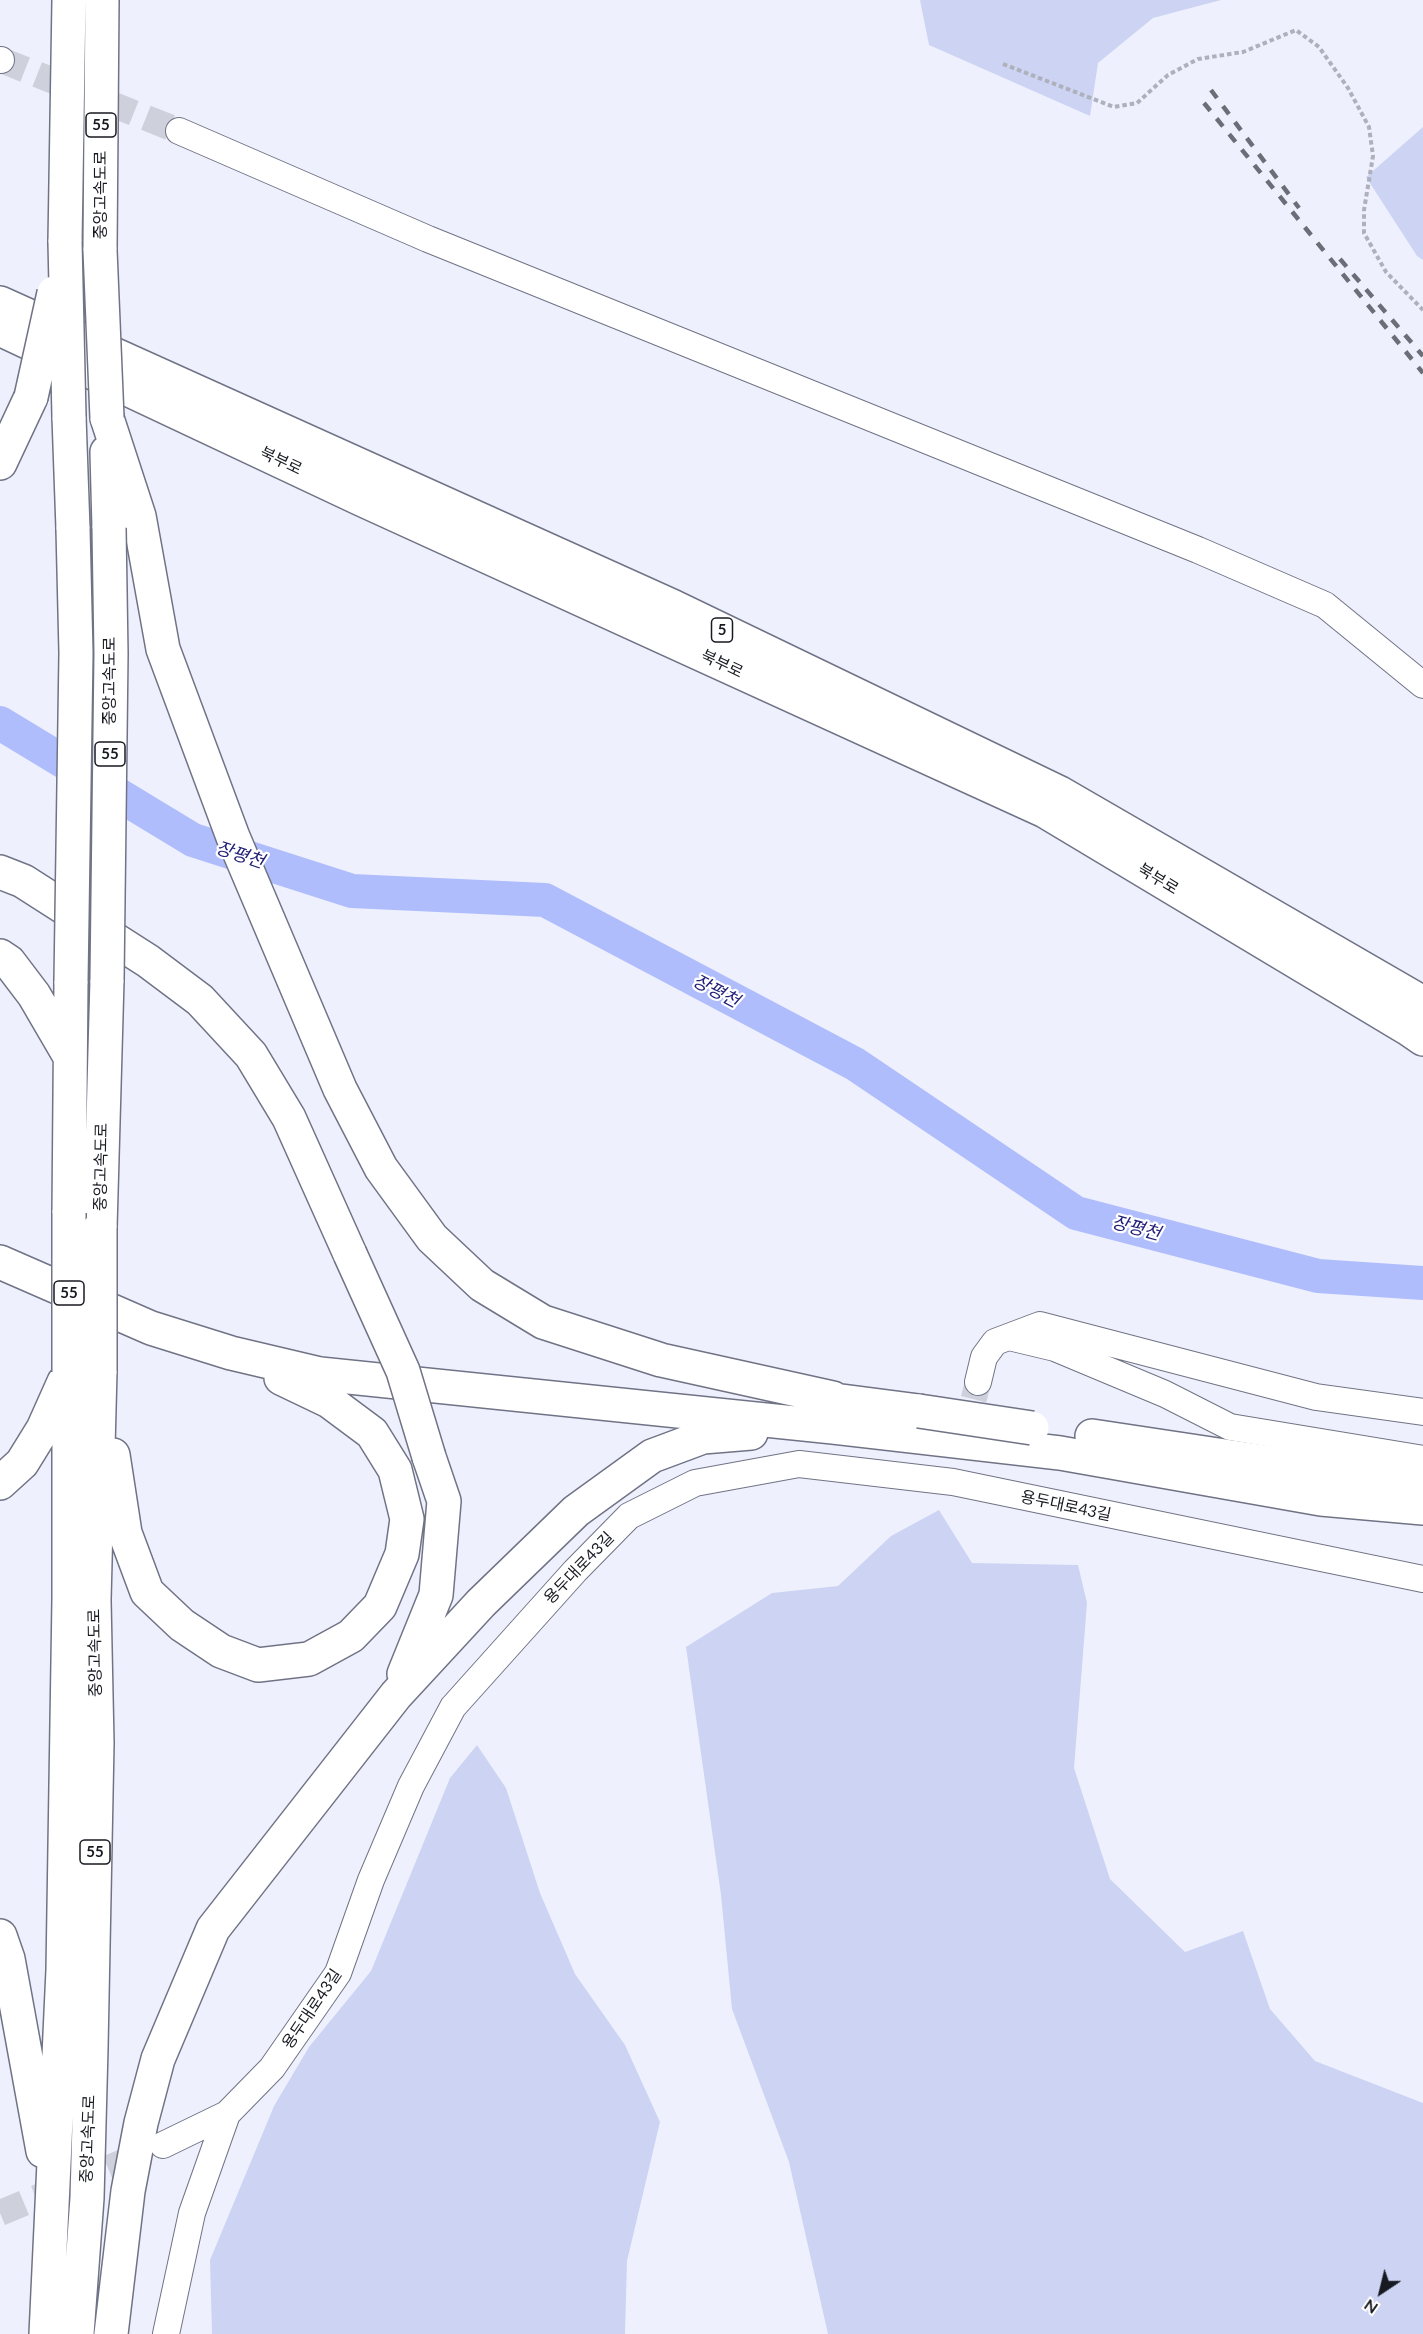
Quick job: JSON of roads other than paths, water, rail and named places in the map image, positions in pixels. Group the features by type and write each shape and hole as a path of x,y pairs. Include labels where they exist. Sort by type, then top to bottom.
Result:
{"highway":[{"name":"중앙고속도로","path":"69,0 65,242 76,653 69,1055 69,1213 85,1371 97,1743 87,2198 76,2334"},
{"name":"중앙고속도로","path":"46,2334 63,1970 69,1599 85,1371 100,1228 107,980 111,654 107,418 100,250 102,0"},
{"path":"0,463 31,397 65,242"},
{"name":"북부로","path":"0,303 674,607 1060,793 1419,1018"},
{"name":"북부로","path":"0,329 360,499 1045,811 1419,1018"},
{"path":"107,418 139,516 163,649 233,837 340,1089 381,1168 432,1238 482,1285 543,1322 833,1412"},
{"path":"0,873 23,881 148,961 200,1000 251,1055 289,1118 403,1371 444,1501 436,1594 396,1695"},
{"path":"0,956 9,962 34,995 69,1055"},
{"path":"0,1252 152,1315 249,1342 313,1352 609,1383 833,1412 1321,1499 1423,1508"},
{"path":"0,1262 151,1328 231,1353 320,1374 833,1412 919,1411 1351,1475 1423,1483"},
{"path":"85,1371 125,1533 147,1592 182,1625 221,1651 258,1665 309,1659 351,1636 380,1606 402,1554 407,1519 395,1470 372,1433 329,1401 231,1353"},
{"path":"0,1483 22,1463 43,1429 85,1371"},
{"path":"111,2334 128,2192 141,2123 158,2059 213,1929 396,1695 481,1603 576,1511 652,1456 703,1437 833,1412"},
{"path":"0,1936 8,1959 53,2206"}],"street":[{"path":"179,131 428,239 1187,545 1325,605 1423,685"},
{"path":"978,1382 984,1357 995,1342 1040,1325 1316,1396 1423,1412"},
{"path":"1009,1337 1055,1348 1165,1394 1230,1427 1267,1462"},
{"path":"1230,1427 1423,1459"},
{"path":"953,1482 959,1457"},
{"name":"용두대로43길","path":"166,2334 192,2213 227,2114 272,2068 338,1973 371,1880 411,1786 453,1707 574,1571 629,1516 695,1482 799,1464 953,1482 1423,1579"},
{"path":"163,2145 227,2114"}],"waterway":[{"name":"장평천","path":"0,723 193,840 352,891 545,900 855,1064 1076,1213 1318,1276 1423,1283"}],"tunnel":[{"path":"1,60 179,131"},
{"path":"964,1437 978,1382"},
{"path":"0,2213 147,2152"}],"railway":[{"path":"1211,90 1299,208"},
{"path":"1204,103 1423,373"},
{"path":"1340,259 1423,356"}]}
